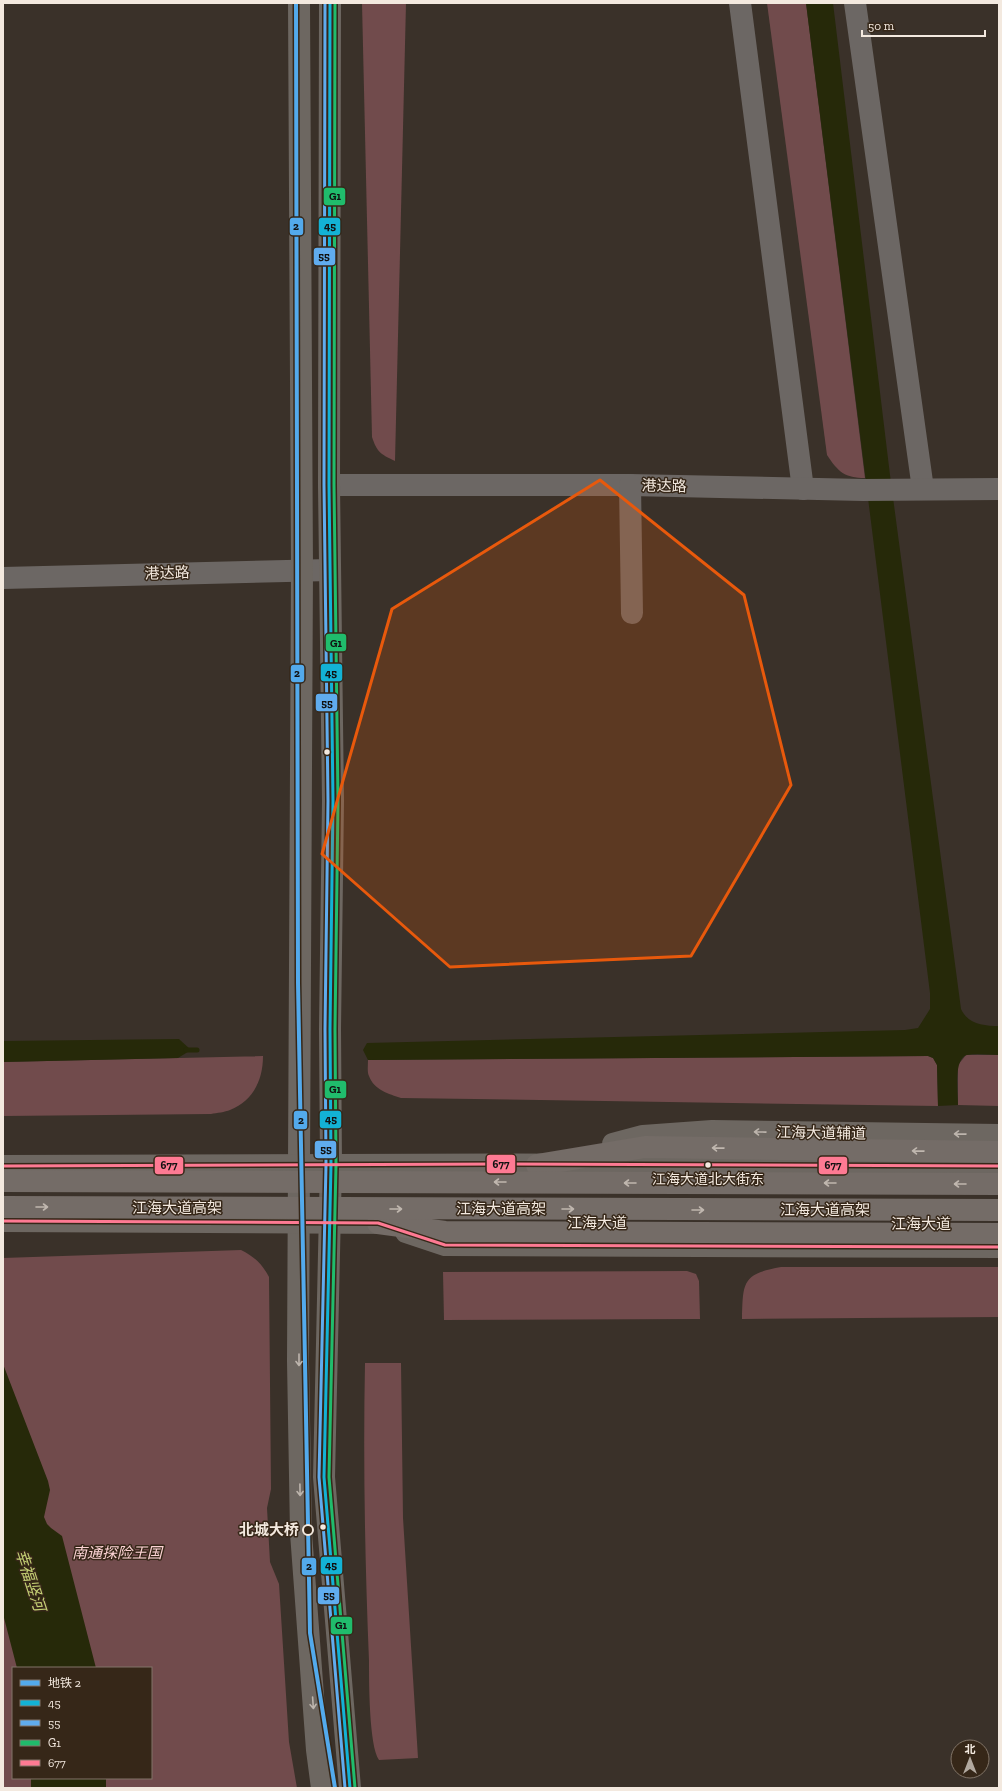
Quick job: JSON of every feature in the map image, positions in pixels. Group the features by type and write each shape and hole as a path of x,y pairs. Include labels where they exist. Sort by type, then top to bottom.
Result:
{"highway":[{"path":"537,1166 644,1142 999,1152"},
{"name":"江海大道高架","path":"3,1181 999,1184"},
{"name":"江海大道高架","path":"3,1207 999,1210"},
{"path":"378,1223 445,1232 999,1234"}],"main road":[{"path":"299,3 302,570 300,1223 298,1361 301,1533 317,1750 322,1788"},
{"path":"330,3 330,570 333,801 330,1029 331,1165 324,1477 350,1788"},
{"name":"江海大道辅道","path":"644,1142 712,1131 999,1135"},
{"path":"3,1166 537,1166 645,1164 999,1166"},
{"name":"江海大道","path":"3,1221 999,1224"},
{"path":"378,1223 445,1245 999,1247"}],"street":[{"path":"740,3 803,489"},
{"path":"855,3 923,489"},
{"name":"港达路","path":"330,485 630,485 863,490 999,490"},
{"path":"630,485 632,613"},
{"name":"港达路","path":"3,578 330,570"}],"highlighted area":[{"path":"600,480 744,595 791,785 691,956 450,967 322,854 392,609"}],"green space":[{"path":"362,3 406,3 395,461 380,452 372,437"},
{"path":"767,3 806,3 865,478 852,477 843,473 835,466 827,455"},
{"path":"966,1055 999,1055 999,1106 958,1105 958,1065"},
{"path":"263,1056 263,1065 259,1081 251,1095 238,1106 223,1112 211,1114 3,1116 3,1062"},
{"path":"928,1056 933,1058 937,1065 938,1106 401,1098 382,1091 374,1085 368,1073 368,1060"},
{"name":"南通探险王国","path":"241,1250 258,1261 269,1277 271,1489 267,1508 270,1562 279,1584 289,1742 297,1788 3,1788 3,1258"},
{"path":"781,1267 999,1267 999,1317 742,1319 744,1288 747,1282 759,1273"},
{"path":"687,1271 696,1274 699,1281 700,1319 444,1320 443,1272"},
{"path":"365,1363 401,1363 403,1518 418,1758 379,1760 373,1741 371,1728 365,1550"}],"water":[{"path":"806,3 833,3 890,475 961,1009 972,1021 982,1025 999,1026 999,1055 971,1054 963,1058 960,1063 957,1077 958,1105 938,1106 937,1065 933,1058 928,1056 368,1060 363,1050 367,1043 905,1030 918,1028 930,1009 930,993"},
{"path":"179,1039 191,1050 178,1058 3,1062 3,1041"},
{"name":"幸福竖河","path":"3,1364 48,1481 50,1490 44,1517 47,1524 62,1536 96,1667 17,1667 3,1614"},
{"path":"31,1779 106,1779 106,1788 31,1788"}],"waterway":[{"path":"186,1050 197,1050"}],"metro line":[{"name":"2","path":"296,3 298,983 310,1633 335,1788"}],"transit line":[{"name":"55","path":"325,3 324,485 328,801 325,1029 326,1165 319,1477 345,1788"},
{"name":"45","path":"330,3 329,485 333,801 330,1029 331,1165 324,1477 350,1788"},
{"name":"G1","path":"335,3 334,485 338,801 335,1029 336,1165 329,1477 355,1788"},
{"name":"677","path":"3,1166 501,1164 999,1166"},
{"name":"677","path":"3,1221 378,1223 445,1245 999,1247"}],"place":[{"name":"江海大道北大街东","path":"708,1165"},
{"name":"北城大桥","path":"308,1530"}]}
